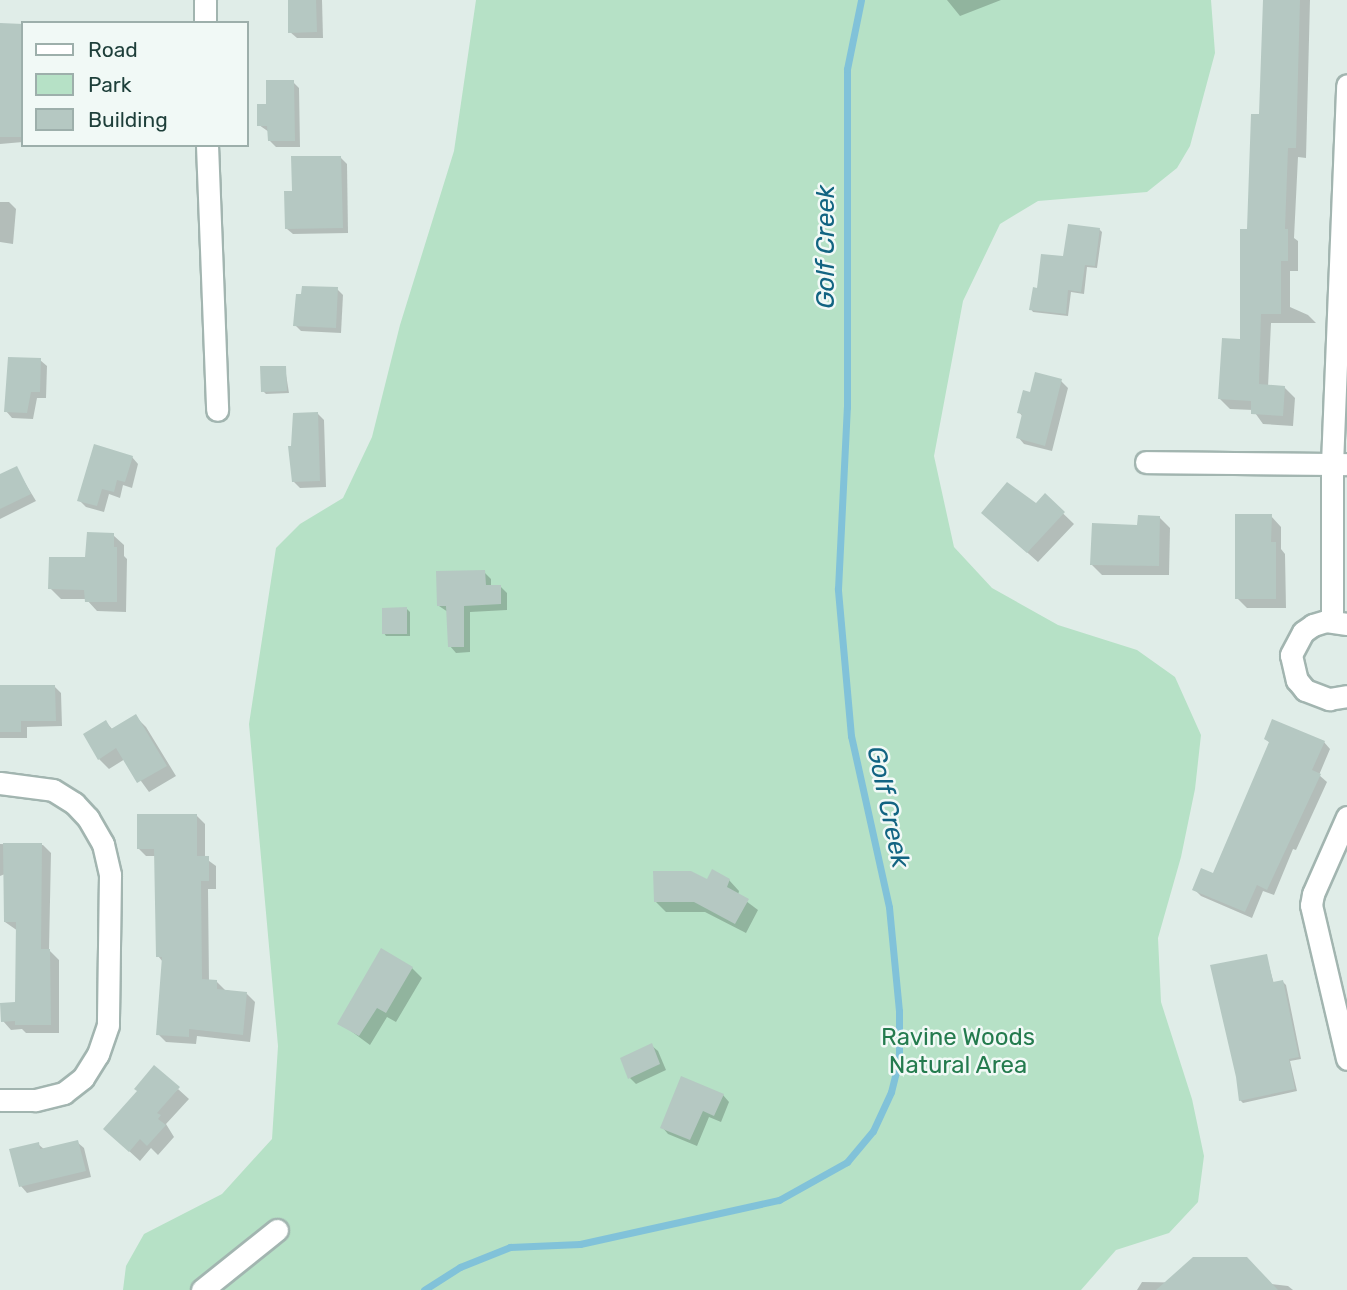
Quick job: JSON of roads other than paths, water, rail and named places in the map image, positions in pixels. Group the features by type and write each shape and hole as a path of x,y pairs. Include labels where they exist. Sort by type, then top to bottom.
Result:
{"street":[{"path":"205,0 205,21"},
{"path":"1347,85 1339,623 1313,625 1303,632 1295,643 1292,668 1305,690 1316,697 1329,699 1347,696"},
{"path":"207,147 217,410"},
{"path":"1146,462 1340,464"},
{"path":"0,783 53,790 74,803 88,818 103,844 110,875 108,1025 98,1054 83,1078 64,1093 35,1100 0,1100"},
{"path":"1347,817 1313,894 1311,905 1347,1059"},
{"path":"202,1290 276,1230"}],"waterway":[{"name":"Golf Creek","path":"424,1290 460,1267 510,1247 580,1244 779,1200 847,1162 873,1131 891,1092 899,1061 899,1011 889,907 851,736 838,589 847,407 847,69 861,0"}],"park label":[{"name":"Ravine Woods Natural Area","path":"958,1052"}]}
